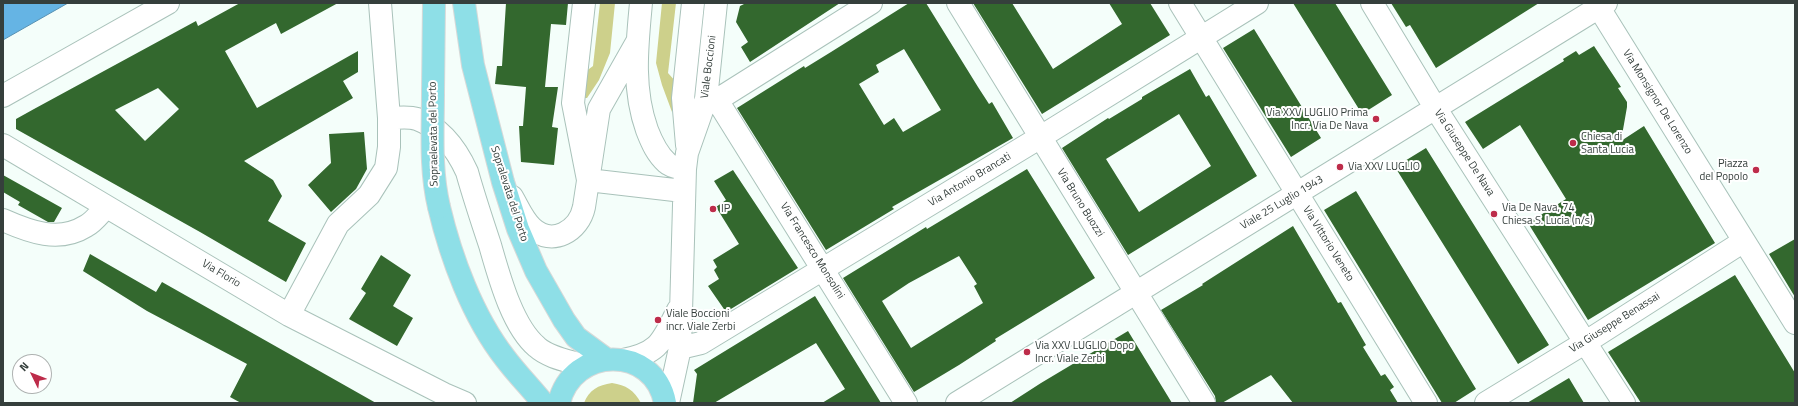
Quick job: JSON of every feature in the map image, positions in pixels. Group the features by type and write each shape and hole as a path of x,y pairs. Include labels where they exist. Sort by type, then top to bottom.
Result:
{"main road":[{"name":"Sopraelevata del Porto","path":"434,3 433,162 435,188 443,226 458,269 482,321 505,358 543,403"},
{"name":"Sopralevata del Porto","path":"464,3 473,65 503,182 518,229 536,271 564,320 576,337 614,360 642,368 650,374 657,383 666,403"},
{"path":"559,403 566,384 574,374 585,366 614,360"}],"street":[{"path":"3,96 168,3"},
{"path":"289,315 338,224 369,195 386,168 389,147 389,118 380,3"},
{"path":"584,3 573,103 588,180"},
{"path":"641,3 637,42 637,93 644,121 654,147 668,164 686,161"},
{"name":"Viale Boccioni","path":"666,403 680,348 683,191 686,161 683,98 693,3"},
{"name":"Viale Boccioni","path":"686,161 712,99 716,3"},
{"path":"712,99 871,3"},
{"name":"Via Bruno Buozzi","path":"958,3 1039,138 1137,293 1204,403"},
{"name":"Via Vittorio Veneto","path":"1180,3 1426,403"},
{"name":"Via Antonio Brancati","path":"680,348 702,343 1039,138 1257,3"},
{"name":"Via Giuseppe De Nava","path":"1372,3 1436,109 1624,403"},
{"name":"Viale 25 Luglio 1943","path":"957,403 1436,109 1600,5"},
{"name":"Via Monsignor De Lorenzo","path":"1600,5 1795,323"},
{"path":"503,182 526,221 533,229 541,234 549,236 567,233 579,222 582,215 599,109 637,42"},
{"name":"Via Francesco Monsolini","path":"712,99 823,268 906,403"},
{"path":"389,118 404,117 416,119 438,132 450,143 459,155 467,172 500,279 511,308 525,333 537,347 546,353 585,366"},
{"name":"Via Florio","path":"3,145 289,315 444,394 465,403"},
{"path":"588,180 683,191"},
{"path":"3,220 19,227 45,235 66,234 87,226 106,207"},
{"name":"Via Giuseppe Benassai","path":"1486,403 1586,342 1744,241"},
{"name":"Viale Boccioni","path":"614,360 648,354 664,339 681,304"}],"green space":[{"path":"600,3 615,3 610,53 599,80 587,98 583,98 585,72 593,66"},
{"path":"662,3 676,3 668,73 676,82 672,112 656,63"},
{"path":"612,383 621,385 632,391 641,403 584,403 591,391 602,385"}],"water":[{"path":"3,3 68,3 3,40"}],"building":[{"path":"240,3 338,3 281,34 276,23 225,51 257,108 358,51 358,72 343,81 353,98 244,161 273,180 282,196 268,221 306,243 286,282 16,129 16,119 196,21 198,26","holes":["158,88 179,109 145,141 115,110"]},
{"path":"506,3 568,3 566,25 551,24 545,87 558,87 552,127 558,128 554,165 521,162 519,126 523,126 526,87 495,84 497,66 502,66"},
{"path":"746,3 840,3 750,62 741,47 748,42 736,22 740,6"},
{"path":"909,3 926,3 989,104 992,102 1013,138 892,207 894,209 826,250 737,108 804,66 805,68","holes":["904,49 941,110 903,132 894,118 884,125 859,84 879,72 876,65"]},
{"path":"973,3 1012,3 1053,69 1122,24 1109,3 1150,3 1170,35 1042,114"},
{"path":"1293,3 1335,3 1392,95 1362,114"},
{"path":"1391,3 1539,3 1436,68 1410,25 1406,27"},
{"path":"1254,29 1321,138 1291,157 1223,48"},
{"path":"1594,46 1621,87 1618,88 1627,102 1621,141 1644,126 1715,243 1588,320 1528,223 1566,199 1520,125 1483,149 1465,122 1564,61 1563,59 1576,51 1579,55"},
{"path":"1190,69 1206,97 1209,95 1257,176 1128,255 1062,148 1108,118 1109,119 1142,99 1142,97","holes":["1179,114 1211,166 1139,212 1106,159"]},
{"path":"364,132 367,169 356,189 331,212 308,185 331,163 329,134"},
{"path":"1426,148 1549,345 1518,364 1395,167"},
{"path":"1027,169 1095,278 995,339 996,341 914,392 843,278 926,227 927,229","holes":["959,256 977,284 974,286 983,303 911,348 882,301 909,283"]},
{"path":"733,170 798,268 726,312 708,286 719,279 714,270 717,267 713,260 739,244 716,207 726,200 714,181"},
{"path":"3,175 62,208 54,222 48,222 18,205 20,202 3,192"},
{"path":"1356,191 1476,389 1454,403 1442,403 1324,210"},
{"path":"1293,226 1338,303 1341,302 1366,345 1363,347 1381,376 1385,374 1394,387 1390,390 1398,403 1293,403 1271,375 1222,403 1216,403 1215,396 1161,310 1203,285 1202,284"},
{"path":"1795,239 1795,297 1769,254"},
{"path":"90,254 156,292 162,282 376,403 241,403 230,397 247,364 147,311 83,271"},
{"path":"381,255 411,275 393,306 413,318 397,346 349,319 366,293 361,289"},
{"path":"1735,275 1795,373 1795,403 1641,403 1608,352"},
{"path":"815,296 881,403 822,403 845,389 816,343 714,403 693,403 697,374 694,370"},
{"path":"1128,331 1172,403 1010,403 1041,383"},
{"path":"1569,378 1584,403 1527,403"}],"place":[{"name":"Via XXV LUGLIO Prima Incr. Via De Nava","path":"1376,119"},
{"name":"Chiesa di Santa Lucia","path":"1573,143"},
{"name":"Via XXV LUGLIO","path":"1340,167"},
{"name":"Piazza del Popolo","path":"1756,170"},
{"name":"IP","path":"713,209"},
{"name":"Via De Nava, 74 Chiesa S. Lucia (n/s)","path":"1494,214"},
{"name":"Viale Boccioni incr. Viale Zerbi","path":"658,320"},
{"name":"Via XXV LUGLIO Dopo Incr. Viale Zerbi","path":"1027,352"}]}
